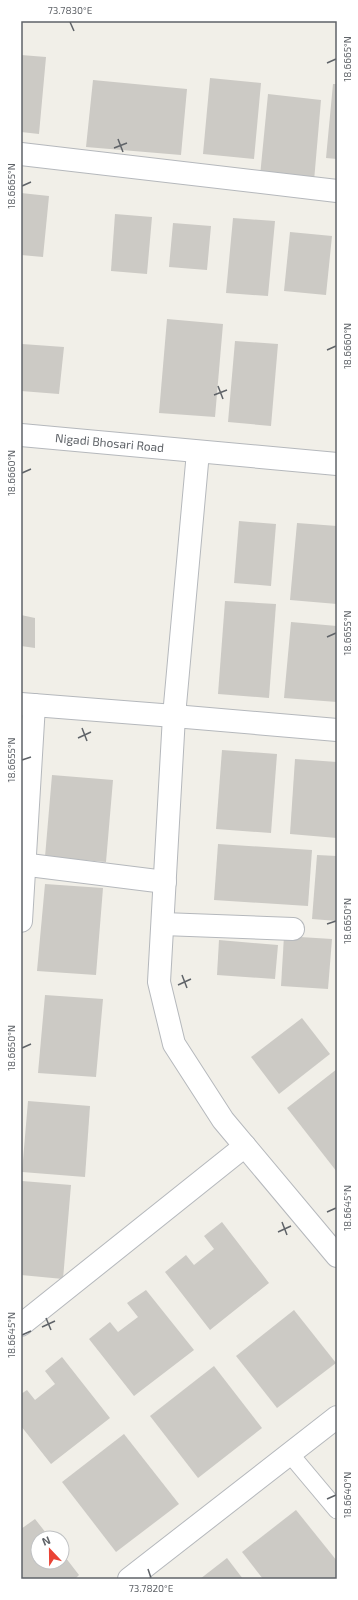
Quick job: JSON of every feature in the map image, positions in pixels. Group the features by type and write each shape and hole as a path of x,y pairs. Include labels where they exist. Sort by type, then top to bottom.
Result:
{"street":[{"path":"21,154 337,190"},
{"name":"Nigadi Bhosari Road","path":"21,435 337,464"},
{"path":"198,452 174,716 159,982 174,1044 223,1120 337,1256"},
{"path":"21,921 27,705 337,730"},
{"path":"23,864 165,882"},
{"path":"162,924 293,929"},
{"path":"21,1325 245,1146"},
{"path":"129,1579 337,1417"}],"lane":[{"path":"290,1454 337,1510"}],"building":[{"path":"21,55 46,57 39,134 21,132"},
{"path":"210,78 261,83 254,159 203,154"},
{"path":"93,80 187,89 181,155 86,147"},
{"path":"333,84 337,84 337,159 326,158"},
{"path":"268,94 321,100 314,181 260,176"},
{"path":"21,193 49,196 43,257 21,255"},
{"path":"115,214 152,217 147,274 111,271"},
{"path":"233,218 275,221 268,296 226,293"},
{"path":"173,223 211,226 207,270 169,267"},
{"path":"290,232 332,236 326,295 284,291"},
{"path":"167,319 223,324 215,417 159,413"},
{"path":"235,341 278,344 271,426 228,422"},
{"path":"22,344 64,347 59,394 21,391"},
{"path":"239,521 276,524 271,586 234,583"},
{"path":"297,523 337,526 337,604 290,600"},
{"path":"225,601 276,604 269,698 218,694"},
{"path":"21,615 35,618 35,648 21,646"},
{"path":"291,622 337,626 337,702 284,698"},
{"path":"222,750 277,754 271,833 216,829"},
{"path":"295,759 337,762 337,838 290,834"},
{"path":"52,775 113,780 106,862 45,857"},
{"path":"218,844 312,850 308,906 214,900"},
{"path":"317,855 337,856 337,921 312,919"},
{"path":"45,884 103,888 96,975 37,971"},
{"path":"284,936 332,939 328,989 281,986"},
{"path":"219,940 278,945 275,979 217,975"},
{"path":"45,995 103,999 96,1077 38,1073"},
{"path":"302,1018 330,1054 279,1094 251,1057"},
{"path":"337,1069 337,1172 287,1108"},
{"path":"28,1101 90,1106 85,1177 22,1172"},
{"path":"22,1181 71,1185 63,1279 21,1275"},
{"path":"222,1222 269,1283 210,1330 165,1272 186,1255 194,1265 214,1249 204,1236"},
{"path":"146,1290 194,1350 134,1396 89,1339 110,1322 118,1332 138,1317 127,1303"},
{"path":"294,1310 336,1363 277,1408 236,1356"},
{"path":"62,1357 110,1418 51,1464 21,1426 21,1394 27,1390 35,1400 55,1384 45,1371"},
{"path":"214,1366 262,1428 198,1478 150,1416"},
{"path":"124,1434 179,1504 116,1552 62,1482"},
{"path":"296,1510 337,1561 337,1579 263,1579 242,1552"},
{"path":"35,1519 44,1530 30,1530 30,1570 70,1570 70,1563 79,1575 75,1579 21,1579 21,1529"},
{"path":"227,1558 243,1579 200,1579"}]}
